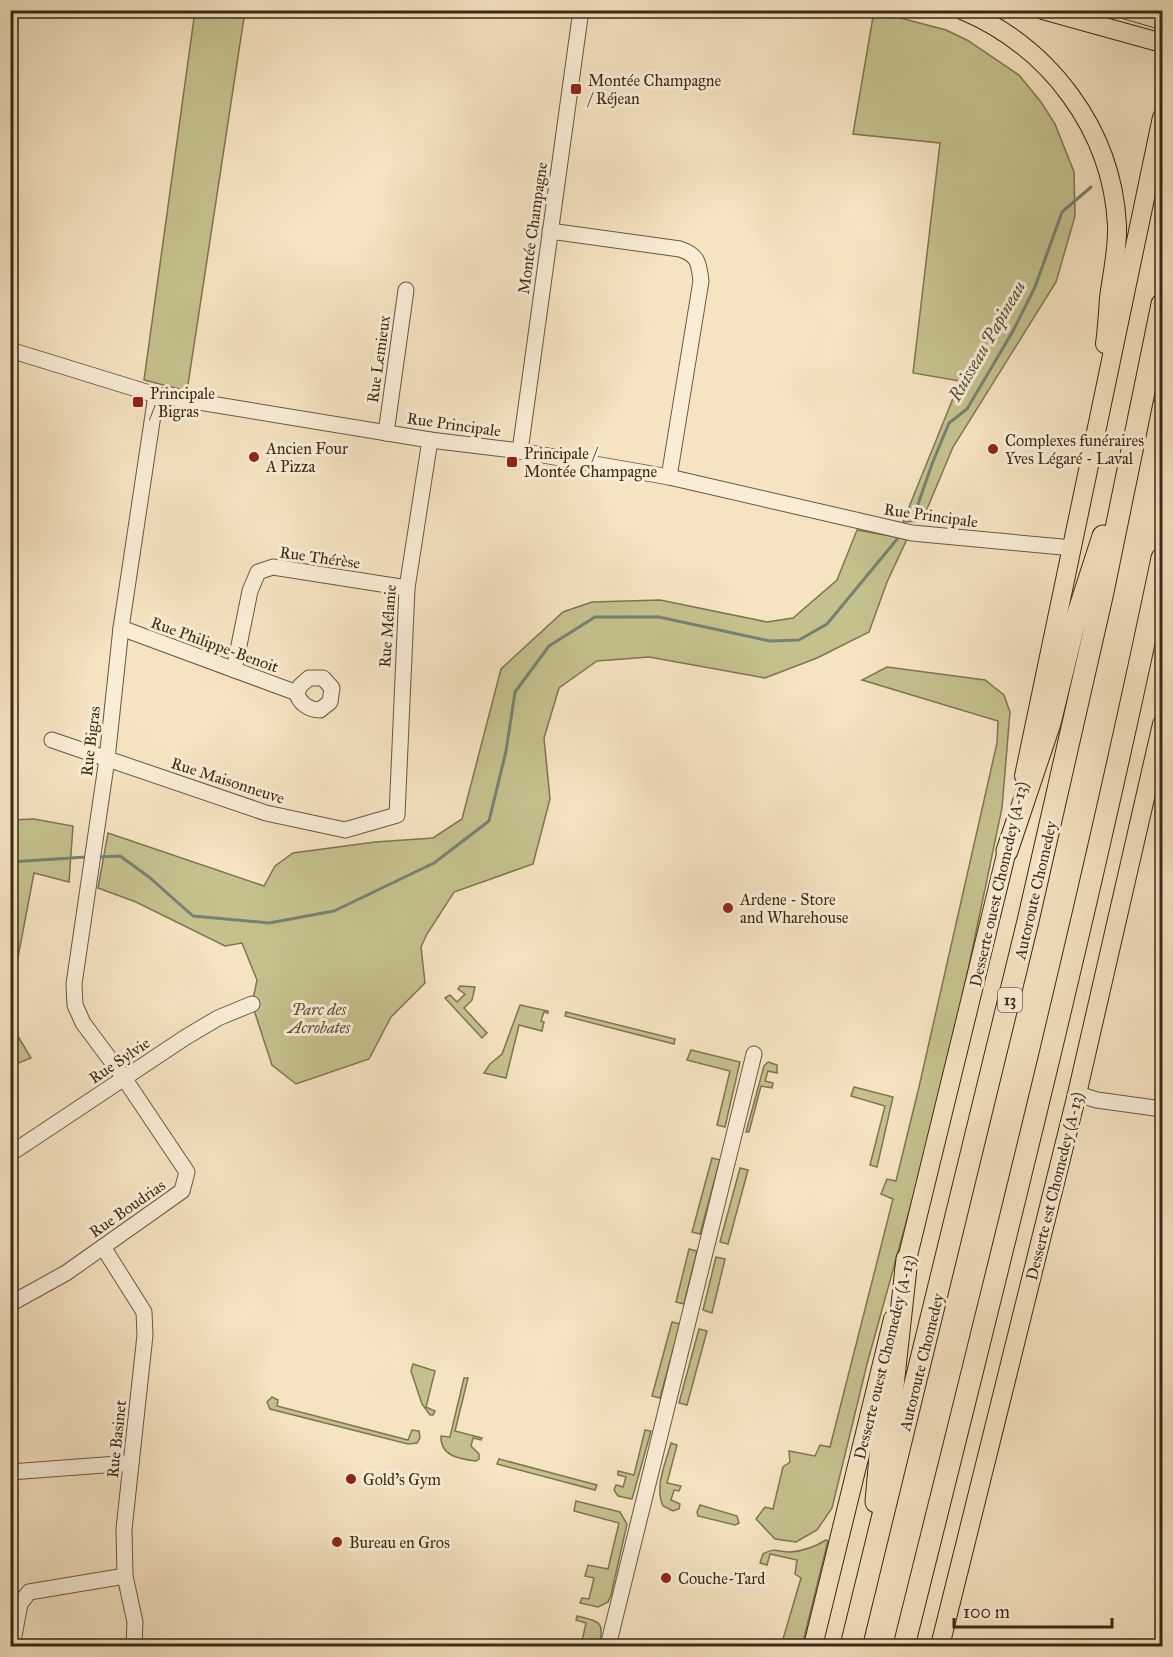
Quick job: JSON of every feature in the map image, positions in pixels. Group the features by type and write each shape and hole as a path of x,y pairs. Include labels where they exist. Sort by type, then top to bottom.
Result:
{"highway":[{"name":"Autoroute Chomedey","path":"851,1647 1026,933 1103,592 1162,304"},
{"path":"1007,851 1050,723 1073,629 1136,432"},
{"path":"904,1647 1063,1003 1132,703 1162,558"},
{"path":"871,1565 881,1444 893,1386 908,1259"}],"main road":[{"path":"962,10 1001,30 1046,65 1082,112 1103,155 1113,197 1117,238 1098,426"},
{"path":"1043,10 1155,41"},
{"path":"1127,10 1151,16"},
{"name":"Desserte ouest Chomedey (A-13)","path":"813,1647 1007,851 1073,548 1162,117"},
{"name":"Desserte est Chomedey (A-13)","path":"940,1647 1077,1094 1162,724"}],"street":[{"name":"Montée Champagne","path":"520,451 581,10"},
{"path":"550,231 680,249 691,253 699,264 701,281 669,477"},
{"name":"Rue Lemieux","path":"386,433 406,290"},
{"name":"Rue Principale","path":"10,350 156,394 430,440 520,451 669,477 912,532 1073,548"},
{"name":"Rue Bigras","path":"124,1078 83,1023 75,1005 74,984 107,759 120,628 156,394"},
{"name":"Rue Mélanie","path":"397,815 406,588 430,440"},
{"name":"Rue Thérèse","path":"234,670 250,591 258,572 273,567 406,588"},
{"name":"Rue Philippe-Benoit","path":"120,628 297,693"},
{"name":"Rue Maisonneuve","path":"52,740 266,813 345,830 397,815"},
{"name":"Rue Sylvie","path":"10,1154 218,1018 252,1004"},
{"path":"608,1647 754,1054"},
{"name":"Rue Boudrias","path":"10,1304 66,1273 182,1191 187,1172 124,1078"},
{"path":"1077,1094 1097,1100 1162,1109"},
{"name":"Rue Basinet","path":"103,1246 144,1312 145,1335 124,1529 125,1576 135,1622 134,1647"},
{"path":"10,1472 131,1463"},
{"path":"12,1647 20,1604 29,1592 125,1576"}],"green space":[{"path":"195,11 245,11 187,391 144,380"},
{"path":"874,11 946,30 967,40 1019,75 1055,124 1074,172 1075,216 1056,282 953,447 922,521 903,522 960,381 913,373 940,143 853,134"},
{"name":"Parc des Acrobates","path":"857,530 907,539 887,582 869,632 817,658 765,678 649,657 597,661 559,688 544,738 550,799 533,864 454,892 421,947 425,983 391,1017 369,1059 296,1084 272,1065 252,1004 257,980 242,943 225,946 136,902 98,888 108,833 264,886 275,866 293,853 375,842 433,838 462,819 501,669 563,612 592,602 660,600 767,622 793,618 837,580"},
{"path":"887,667 985,680 1004,695 1010,712 1002,808 943,1089 867,1364 832,1508 817,1530 796,1542 775,1539 756,1519 765,1507 773,1509 783,1467 790,1462 789,1451 815,1456 820,1445 830,1447 893,1199 881,1194 887,1179 896,1181 997,743 998,721 862,680"},
{"path":"34,819 73,826 69,882 34,873 11,994 11,820"},
{"path":"460,986 475,987 472,1000 464,1008 487,1033 482,1038 445,998 450,995 457,1002 465,994 458,989"},
{"path":"520,1005 548,1011 548,1013 544,1012 541,1021 544,1022 542,1031 519,1025 506,1078 484,1073 490,1064 502,1054"},
{"path":"566,1012 675,1039 674,1044 565,1016"},
{"path":"11,1025 31,1058 10,1066"},
{"path":"691,1050 740,1062 725,1127 717,1125 730,1071 687,1060"},
{"path":"768,1062 777,1065 777,1073 768,1071 765,1081 773,1083 772,1088 761,1086 749,1132 746,1132 764,1066"},
{"path":"854,1087 893,1097 877,1167 870,1165 885,1106 851,1096"},
{"path":"712,1158 720,1160 700,1234 692,1232"},
{"path":"740,1168 748,1170 728,1244 720,1242"},
{"path":"689,1249 697,1251 684,1304 676,1302"},
{"path":"716,1257 725,1259 712,1313 703,1310"},
{"path":"672,1322 680,1324 660,1398 652,1396"},
{"path":"699,1329 707,1331 687,1405 679,1403"},
{"path":"413,1364 435,1371 426,1407 435,1411 433,1415 430,1415 422,1404 411,1371"},
{"path":"464,1378 468,1378 455,1431 482,1438 481,1440 473,1438 471,1446 479,1454 479,1459 476,1461 452,1455 447,1452 442,1443 441,1436 450,1437"},
{"path":"272,1397 278,1400 277,1406 408,1440 412,1430 419,1431 420,1438 417,1443 408,1444 270,1409 267,1402"},
{"path":"645,1430 651,1431 632,1499 618,1496 614,1490 616,1485 623,1487 626,1477 618,1475 618,1471 634,1475"},
{"path":"671,1443 677,1445 667,1483 681,1486 679,1491 674,1490 671,1500 680,1504 679,1509 673,1511 663,1506 660,1491 662,1474"},
{"path":"499,1459 597,1485 595,1490 497,1464"},
{"path":"576,1501 620,1512 627,1524 611,1595 608,1602 598,1607 580,1603 582,1598 589,1599 594,1578 585,1576 588,1565 608,1569 619,1523 574,1511"},
{"path":"700,1505 737,1516 739,1523 735,1525 698,1516"},
{"path":"826,1540 828,1541 802,1646 781,1646 801,1578 795,1574 797,1560 770,1554 767,1565 760,1563 763,1554 773,1550 800,1551"},
{"path":"577,1616 599,1624 601,1632 599,1646 581,1646 586,1623 576,1620"},
{"path":"752,1640 781,1646 761,1646"}],"waterway":[{"name":"Ruisseau Papineau","path":"915,513 949,423 967,409 1013,331 1035,287 1062,212 1091,187"},
{"name":"Ruisseau Papineau","path":"99,857 120,856 149,877 193,916 269,923 334,911 434,863 489,821 506,751 515,692 549,646 595,617 659,617 770,641 799,640 827,624 898,538"},
{"name":"Ruisseau Papineau","path":"10,862 86,857"}],"place":[{"name":"Montée Champagne / Réjean","path":"576,89"},
{"name":"Principale / Bigras","path":"138,402"},
{"name":"Complexes funéraires Yves Légaré - Laval","path":"993,449"},
{"name":"Ancien Four A Pizza","path":"254,457"},
{"name":"Principale / Montée Champagne","path":"512,462"},
{"name":"Ardene - Store and Wharehouse","path":"728,908"},
{"name":"Gold's Gym","path":"351,1479"},
{"name":"Bureau en Gros","path":"337,1542"},
{"name":"Couche-Tard","path":"666,1578"}]}
